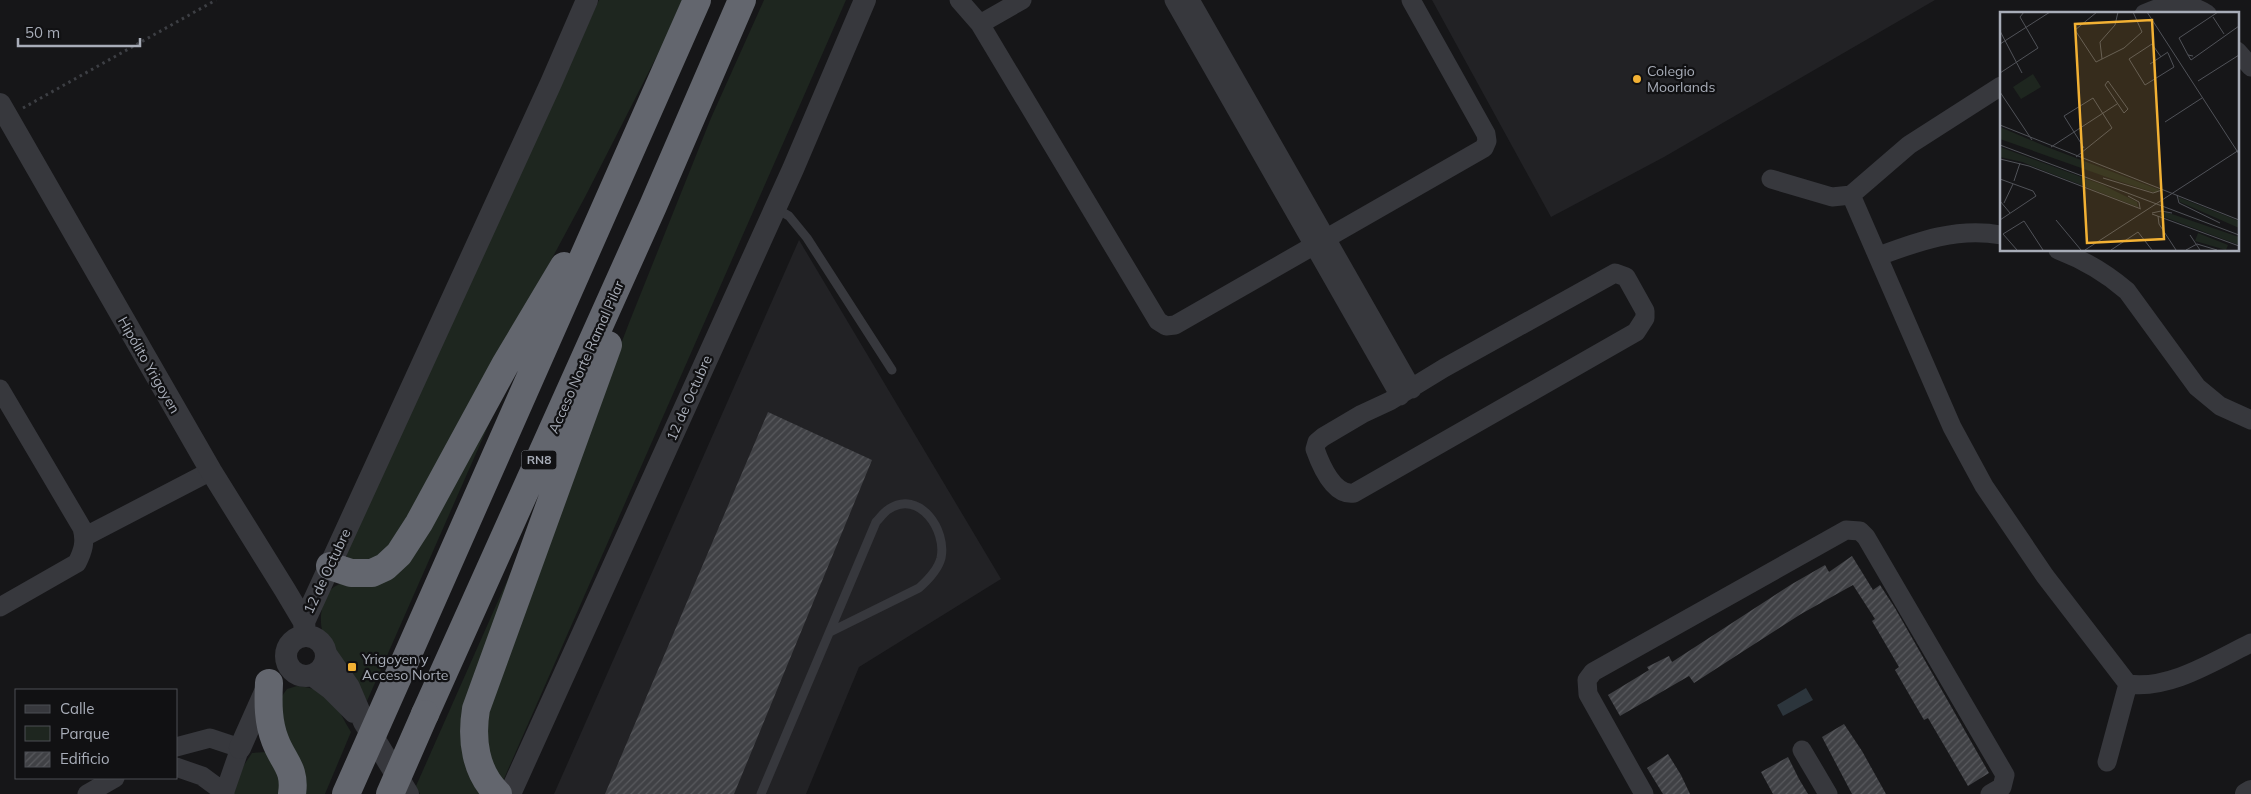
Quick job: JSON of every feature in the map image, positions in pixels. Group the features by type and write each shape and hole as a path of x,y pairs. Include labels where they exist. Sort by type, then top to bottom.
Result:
{"highway":[{"path":"346,794 697,0"},
{"name":"Acceso Norte Ramal Pilar","path":"390,794 654,206 742,0"},
{"path":"330,566 351,573 372,573 385,567 399,554 419,523 505,365 625,164"},
{"path":"498,794 483,774 476,755 473,736 476,709 594,386 654,206"},
{"path":"269,683 269,716 275,740 293,774 292,794"}],"street":[{"name":"12 de Octubre","path":"304,629 330,566 551,83 587,0"},
{"name":"12 de Octubre","path":"510,794 775,208 865,0"},
{"path":"959,0 980,24 1158,321 1166,326 1175,325 1480,151 1487,141 1486,134 1411,0"},
{"path":"980,24 1022,0"},
{"path":"1174,0 1320,242 1406,392"},
{"path":"1190,0 1320,242"},
{"path":"2148,12 2172,1 2184,0 2202,6"},
{"path":"2238,51 2251,67"},
{"path":"1771,179 1832,197 1851,195 1909,145 2000,87"},
{"name":"Hipólito Yrigoyen","path":"4,111 304,629"},
{"path":"1851,195 1880,256 1952,427 1984,486 2045,576 2128,684 2145,687 2164,682 2251,642"},
{"path":"1880,256 1941,236 1961,232 2000,235"},
{"path":"2060,251 2080,259 2112,278 2127,291 2197,388 2220,406 2251,420"},
{"path":"1615,273 1626,277 1645,311 1645,318 1636,332 1354,493 1340,491 1335,487 1317,455 1317,442 1362,414 1406,392 1444,368 1615,273"},
{"path":"0,389 82,528 84,537 83,551 77,563 0,607"},
{"path":"84,537 211,471"},
{"path":"1644,794 1588,694 1587,680 1593,672 1846,530 1854,530 1866,537 2005,775 2002,787 1990,794"},
{"path":"364,722 331,689 298,670 290,644 304,629 324,648 348,687 364,722 408,794"},
{"path":"178,768 202,776 224,794 240,748 269,683 298,670 324,665 326,654"},
{"path":"178,746 210,738 240,748 250,746 258,738 282,691 298,670"},
{"path":"2107,762 2128,684"},
{"path":"1802,750 1828,794"},
{"path":"87,794 113,779"},
{"path":"2246,794 2251,791"}],"lane":[{"path":"775,208 789,216 807,238 892,370"},
{"path":"761,794 876,522 890,508 906,504 920,508 930,515 943,541 941,559 931,578 919,588 830,632"}],"path":[{"path":"4,111 216,0"}],"shaded area":[{"name":"Colegio Moorlands","path":"1432,0 1935,0 1664,157 1551,217"},
{"path":"799,240 1001,579 859,667 806,794 554,794"},
{"path":"1806,688 1813,700 1783,716 1777,705"}],"green space":[{"path":"599,0 682,0 665,40 585,197 399,543 371,567 347,557 347,544"},
{"path":"764,0 846,0 503,781 485,763 480,740 501,657 629,323 711,118"},
{"path":"504,390 367,701 337,658 323,633 321,615 324,602 334,587 349,582 364,582"},
{"path":"553,477 473,699 487,794 420,794 416,786"},
{"path":"297,686 318,691 331,700 351,732 325,794 300,794 282,738 280,699 287,689"},
{"path":"266,752 277,760 285,794 232,794 244,765 252,753"}],"building":[{"path":"768,412 872,460 734,794 605,794"},
{"path":"1852,556 1873,590 1880,585 1895,608 1989,773 1968,786 1928,718 1924,720 1895,670 1899,667 1872,621 1875,619 1853,585 1801,614 1694,683 1689,676 1620,716 1608,695 1649,670 1647,667 1669,656 1672,662 1792,584 1825,565 1829,572"},
{"path":"1844,724 1862,751 1886,794 1852,794 1822,737"},
{"path":"1668,754 1690,794 1663,794 1647,768"},
{"path":"1788,757 1808,794 1773,794 1761,772"}],"place":[{"name":"Colegio Moorlands","path":"1637,79"},
{"name":"Yrigoyen y Acceso Norte","path":"352,667"}]}
